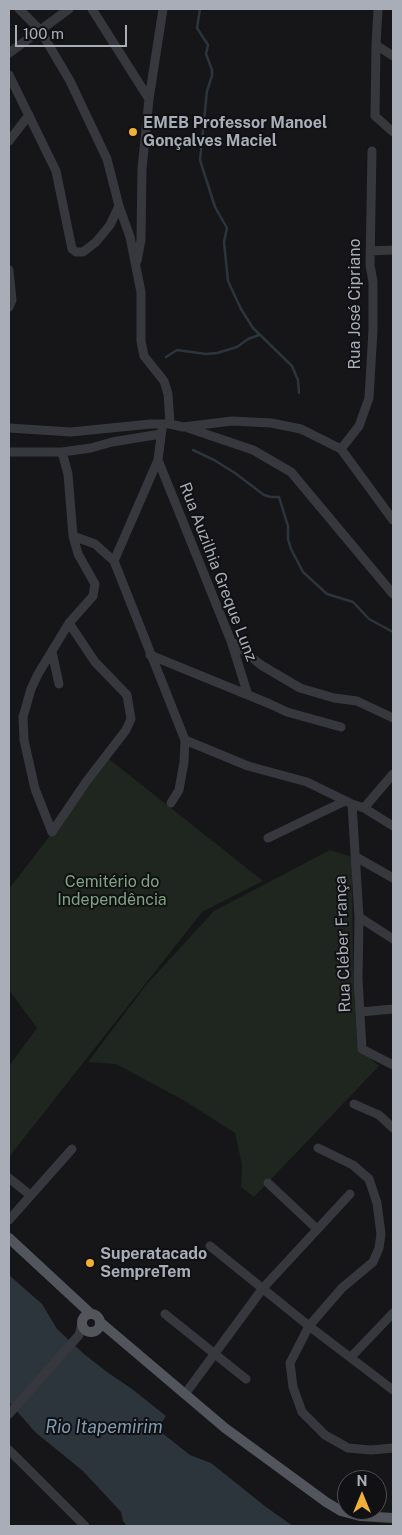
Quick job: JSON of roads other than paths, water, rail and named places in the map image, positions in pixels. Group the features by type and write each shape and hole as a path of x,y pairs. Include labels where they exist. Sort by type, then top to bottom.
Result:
{"main road":[{"path":"9,1238 79,1303 87,1327 114,1335 225,1428 326,1502 340,1511 360,1516 393,1518"}],"street":[{"path":"19,9 40,30 70,81 107,159 119,206 130,237 141,292 141,341 144,356 164,381 168,394 166,424 161,434 158,460 114,561"},
{"path":"9,52 69,9"},
{"path":"92,9 149,99"},
{"path":"378,9 375,116 393,132"},
{"path":"136,266 141,240 142,169 161,11"},
{"path":"376,45 393,56"},
{"path":"9,76 56,171 72,249 76,252 83,252 96,242 110,225 119,206"},
{"path":"9,141 29,115"},
{"name":"Rua José Cipriano","path":"341,449 359,426 369,398 373,330 373,282 370,250 372,151"},
{"path":"370,250 393,250"},
{"path":"9,270 12,300 9,307"},
{"path":"183,427 232,422 271,423 300,429 341,449 393,520"},
{"path":"9,428 71,432 166,424 183,427 253,450 291,472 393,594"},
{"path":"9,452 62,452 161,434"},
{"path":"62,452 68,474 73,536 78,554 94,584 93,596 69,623 31,689 23,717 24,740 35,789 52,832 86,782 126,730 131,719 127,695 96,662 69,623"},
{"name":"Rua Auzilhia Greque Lunz","path":"158,460 232,641 248,695"},
{"path":"73,536 96,544 114,561 184,740 184,762 179,790 171,803"},
{"path":"232,641 261,665 300,688 334,698 357,702 393,718"},
{"path":"52,652 59,684"},
{"path":"150,655 287,712 341,727"},
{"path":"184,740 248,766 307,782 348,803 364,808 393,826"},
{"path":"364,808 393,774"},
{"path":"268,838 348,803"},
{"name":"Rua Cléber França","path":"348,803 356,857 359,917 358,979 362,1049 393,1065"},
{"path":"356,857 393,878"},
{"path":"359,917 393,939"},
{"path":"360,1012 393,1009"},
{"path":"354,1104 379,1115 393,1128"},
{"path":"318,1148 353,1165 369,1179 377,1203 381,1234 379,1248 373,1262 342,1288 309,1326 290,1363 293,1387 302,1412 325,1435 348,1448 371,1450 393,1448"},
{"path":"9,1220 72,1149"},
{"path":"9,1178 30,1195"},
{"path":"268,1183 317,1229"},
{"path":"185,1394 263,1288 350,1194"},
{"path":"210,1246 309,1326 393,1390"},
{"path":"350,1358 393,1313"},
{"path":"165,1314 246,1379"},
{"path":"10,1412 87,1327"},
{"path":"386,1384 393,1377"},
{"path":"9,1450 85,1526"}],"water":[{"name":"Rio Itapemirim","path":"9,1275 42,1304 57,1329 84,1354 166,1416 157,1429 190,1455 211,1463 293,1526 127,1526 123,1521 121,1512 83,1471 35,1432 9,1402"}],"waterway":[{"path":"200,9 197,28 208,45 206,54 212,70 207,91 200,160 215,207 227,228 224,242 228,281 241,309 253,328 292,366 298,380 299,393"},
{"path":"166,357 177,350 206,354 217,353 237,347 248,339 259,335"},
{"path":"193,450 235,473 264,495 279,497 288,526 288,539 291,549 303,572 327,594 353,602 369,619 393,632"}],"place":[{"name":"EMEB Professor Manoel Gonçalves Maciel","path":"133,132"},
{"name":"Superatacado SempreTem","path":"90,1263"}],"park label":[{"name":"Cemitério do Independência","path":"112,891"}]}
